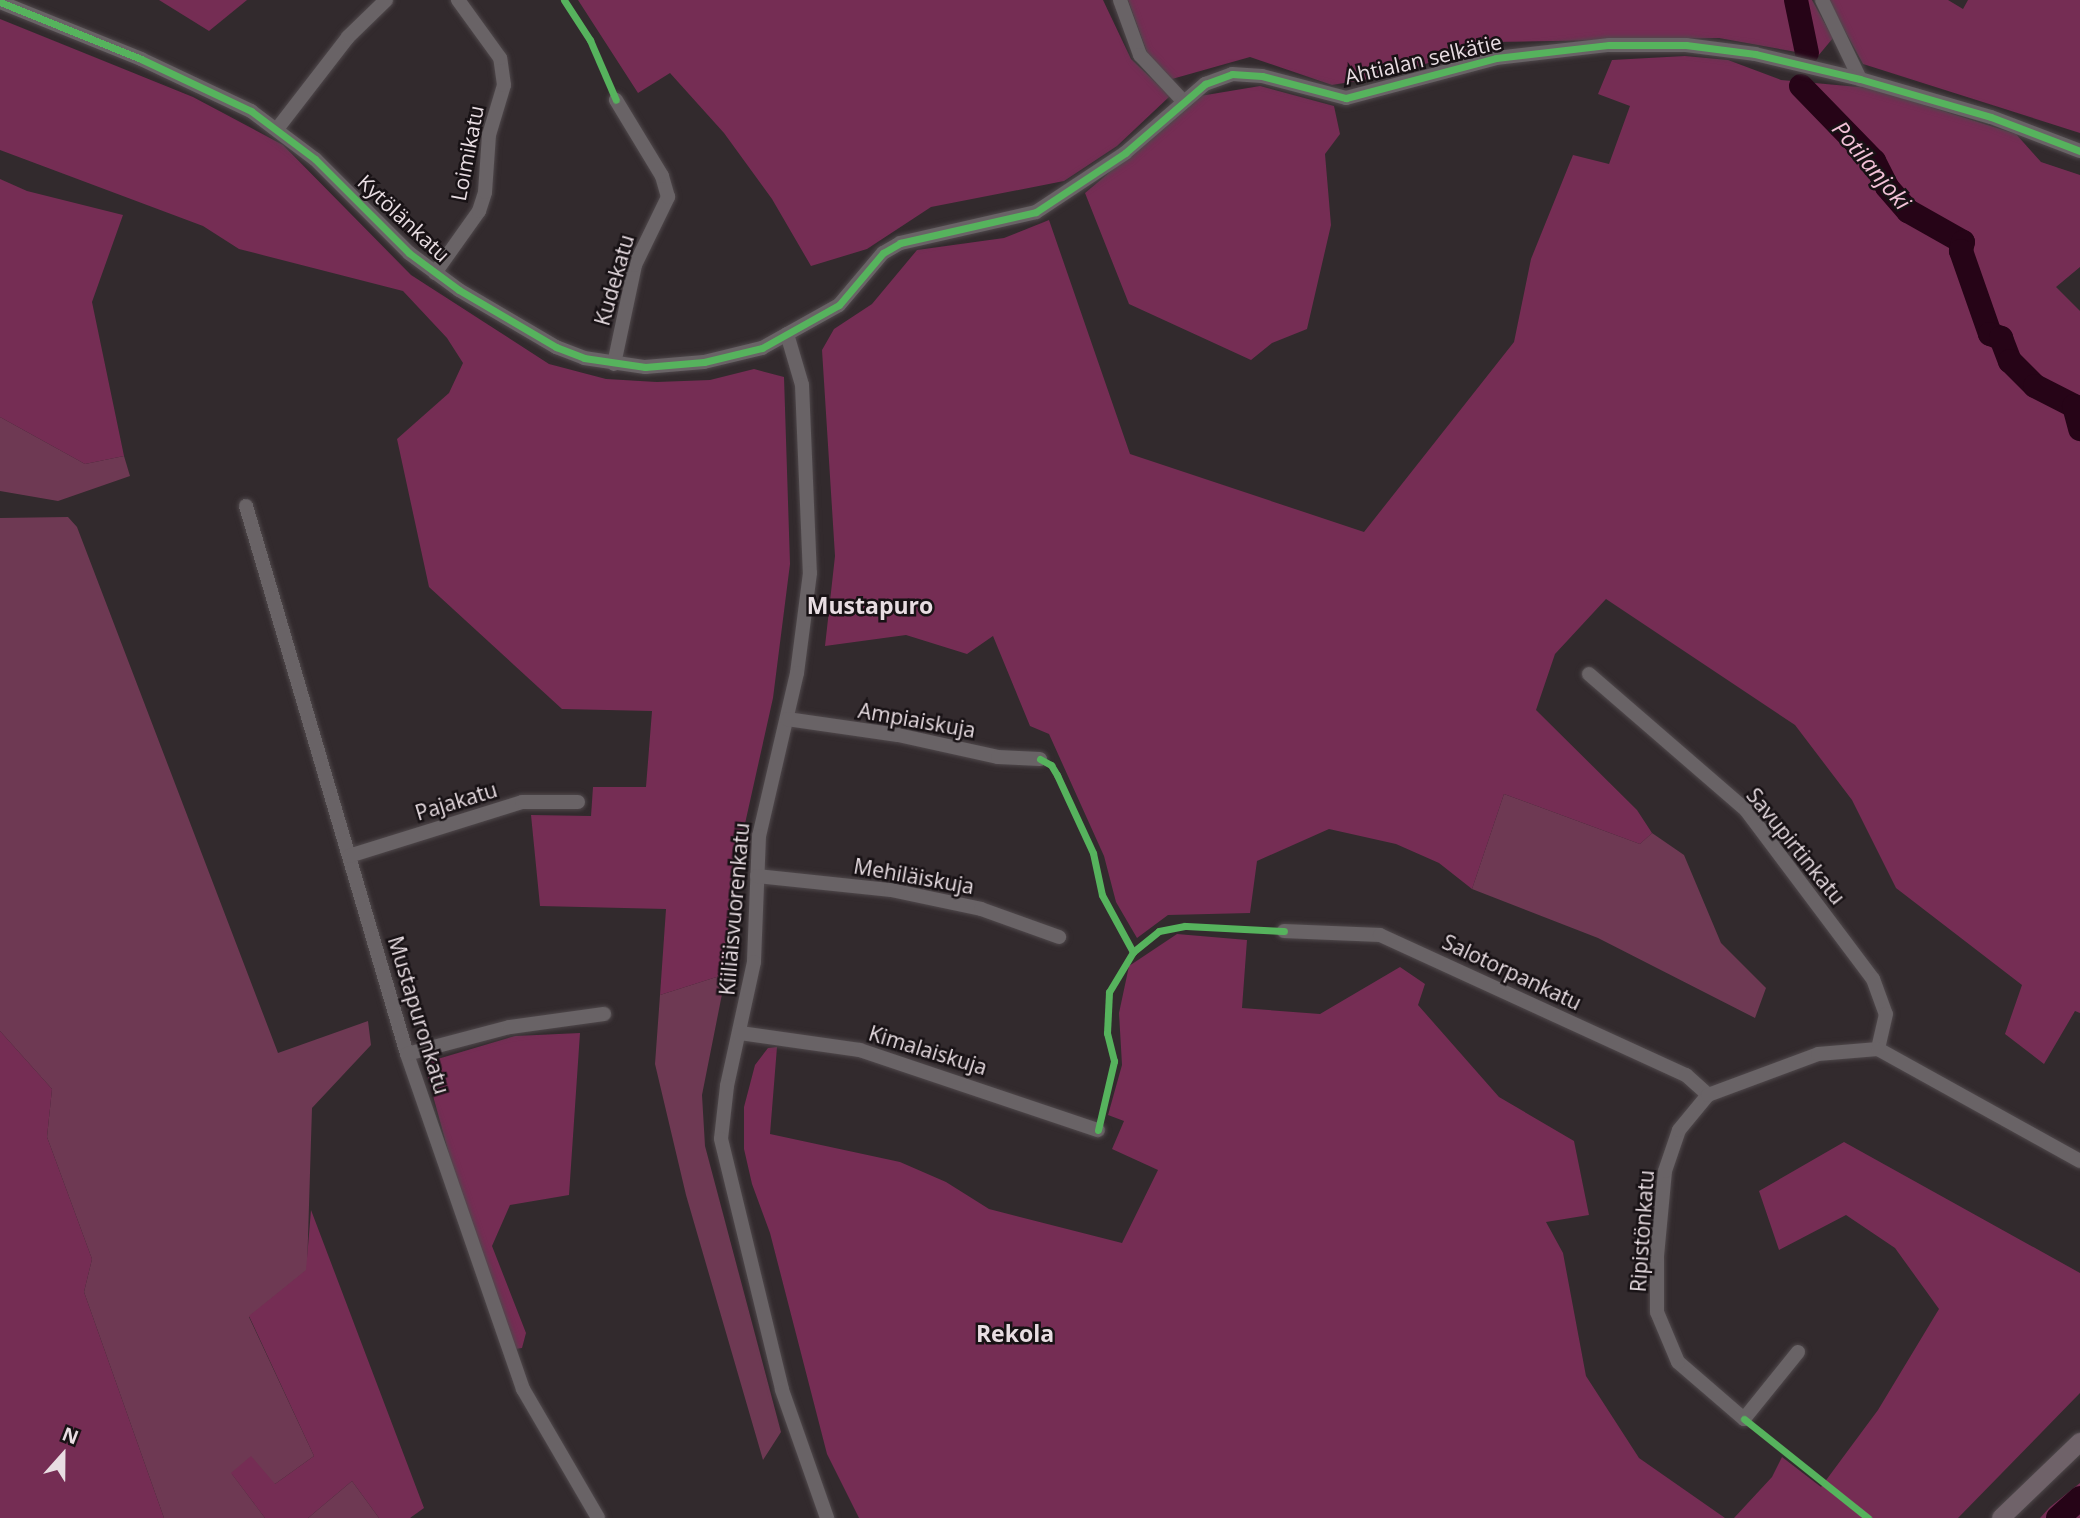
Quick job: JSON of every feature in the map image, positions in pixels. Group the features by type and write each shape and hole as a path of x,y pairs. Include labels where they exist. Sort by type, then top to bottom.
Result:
{"main road":[{"path":"2001,1518 2080,1442"}],"street":[{"path":"277,129 348,37 386,0"},
{"name":"Loimikatu","path":"435,273 478,211 485,192 489,135 504,85 499,58 458,0"},
{"path":"1120,0 1140,55 1183,101"},
{"path":"1822,0 1860,79"},
{"name":"Kytölänkatu","path":"0,2 27,6 221,94 277,129 435,273 525,332 584,358 645,367 704,362 762,348 839,305"},
{"name":"Ahtialan selkätie","path":"839,305 883,253 900,243 1036,212 1125,153 1205,84 1232,74 1262,76 1346,98 1496,58 1609,46 1686,45 1755,54 1860,79 1991,117 2080,151"},
{"name":"Kudekatu","path":"614,364 635,265 668,197 662,176 616,100"},
{"name":"Kiiliäisvuorenkatu","path":"787,334 802,385 810,573 787,719 759,836 754,962 722,1111 726,1166 789,1414 827,1518"},
{"name":"Mustapuronkatu","path":"247,506 407,1054 523,1389 598,1518"},
{"name":"Savupirtinkatu","path":"1589,674 1746,810 1873,979 1886,1013 1878,1049"},
{"name":"Ampiaiskuja","path":"787,719 898,735 998,757 1040,759"},
{"name":"Pajakatu","path":"349,856 522,802 578,802"},
{"name":"Mehiläiskuja","path":"757,876 891,890 981,909 1059,937"},
{"name":"Salotorpankatu","path":"1284,931 1380,935 1686,1075 1708,1095"},
{"path":"407,1054 509,1027 604,1014"},
{"name":"Kimalaiskuja","path":"740,1033 860,1050 1098,1130"},
{"path":"1878,1049 2079,1159"},
{"name":"Ripistönkatu","path":"1798,1352 1744,1419 1678,1362 1657,1312 1657,1256 1665,1171 1679,1130 1708,1095 1818,1054 1878,1049"}],"shaded area":[{"path":"159,0 247,0 209,31"},
{"path":"578,0 1103,0 1131,59 1170,96 1117,146 1064,181 931,207 867,249 811,266 772,199 724,133 670,73 638,93"},
{"path":"1128,0 1812,0 1833,38 1818,56 1719,38 1492,42 1392,75 1332,85 1250,57 1172,79 1148,55"},
{"path":"1828,0 1948,0 1963,9 1968,0 2080,0 2080,133 1863,64"},
{"path":"0,19 193,97 283,145 411,275 549,364 606,379 657,382 710,380 754,369 784,377 790,564 773,698 730,891 726,974 660,995 666,909 540,906 531,815 591,816 593,787 646,787 652,711 562,709 429,587 397,439 449,393 463,363 447,338 403,291 239,249 203,226 0,150"},
{"path":"1685,56 1728,60 1781,80 1870,88 2016,134 2041,162 2080,175 2080,267 2056,287 2080,311 2080,1013 2075,1011 2044,1064 2005,1034 2022,985 1896,888 1852,800 1795,725 1606,599 1555,654 1536,710 1637,810 1652,833 1640,844 1504,794 1472,889 1439,863 1396,844 1329,829 1257,861 1250,913 1168,915 1137,938 1116,902 1104,856 1049,734 1030,726 993,636 967,654 906,635 825,646 835,556 822,350 834,329 872,304 917,250 1004,238 1049,220 1130,454 1364,532 1514,342 1531,259 1573,155 1609,164 1630,106 1598,94 1612,60"},
{"path":"1260,86 1334,106 1340,134 1325,154 1331,225 1307,329 1272,343 1251,360 1129,304 1085,193 1200,96"},
{"path":"0,179 27,191 123,215 92,302 124,456 85,464 0,417"},
{"path":"0,417 85,464 124,456 130,476 58,501 0,491"},
{"path":"68,517 77,527 278,1053 368,1021 371,1045 312,1108 307,1270 249,1317 314,1456 275,1484 232,1474 265,1518 164,1518 84,1292 92,1259 47,1137 52,1089 0,1031 0,518"},
{"path":"1504,794 1640,844 1652,833 1684,855 1721,943 1766,988 1755,1018 1598,938 1472,889"},
{"path":"1177,934 1247,940 1242,1008 1320,1014 1400,967 1425,984 1418,1005 1499,1097 1574,1141 1589,1215 1546,1222 1563,1253 1586,1376 1639,1458 1725,1518 859,1518 827,1454 770,1233 752,1184 744,1149 744,1107 755,1065 768,1048 777,1047 770,1134 900,1162 946,1182 989,1209 1122,1243 1158,1170 1112,1149 1124,1121 1108,1115 1122,1065 1119,1013 1129,966"},
{"path":"726,974 702,1095 705,1146 781,1432 763,1460 686,1195 655,1064 660,995"},
{"path":"0,1031 52,1089 47,1137 92,1259 84,1292 164,1518 0,1518"},
{"path":"580,1033 569,1195 510,1205 492,1246 526,1333 522,1348 515,1349 455,1176 424,1063 515,1036"},
{"path":"1844,1142 2080,1273 2080,1393 1958,1518 1734,1518 1772,1477 1782,1457 1821,1487 1878,1410 1939,1309 1895,1248 1846,1215 1779,1250 1759,1191"},
{"path":"311,1210 424,1508 410,1518 379,1518 352,1481 308,1518 265,1518 231,1473 251,1456 275,1484 314,1456 249,1316 306,1270"},
{"path":"352,1481 379,1518 308,1518"},
{"path":"2080,1483 2080,1518 2040,1518 2050,1507"}],"waterway":[{"name":"Potilanjoki","path":"1796,0 1807,53"},
{"name":"Potilanjoki","path":"1801,86 1874,161 1887,187 1908,211 1963,242 1961,251 1990,334 2001,338 2010,361 2035,386 2074,406 2080,429"},
{"name":"Potilanjoki","path":"2058,1518 2080,1498"}],"cycle path":[{"path":"564,0 590,40 616,100"},
{"path":"0,2 141,59 251,111 315,159 409,253 459,290 556,347 584,358 645,367 704,362 762,348 839,305 883,253 900,243 1036,212 1125,153 1205,84 1232,74 1262,76 1346,98 1496,58 1609,45 1686,45 1755,54 1860,79 1991,117 2080,151"},
{"path":"1040,759 1051,765 1057,775 1093,853 1102,895 1133,952"},
{"path":"1098,1130 1114,1061 1107,1033 1109,992 1133,952 1159,931 1185,926 1284,931"},
{"path":"1744,1419 1868,1518"}],"district":[{"name":"Mustapuro","path":"870,605"},
{"name":"Rekola","path":"1015,1333"}]}
